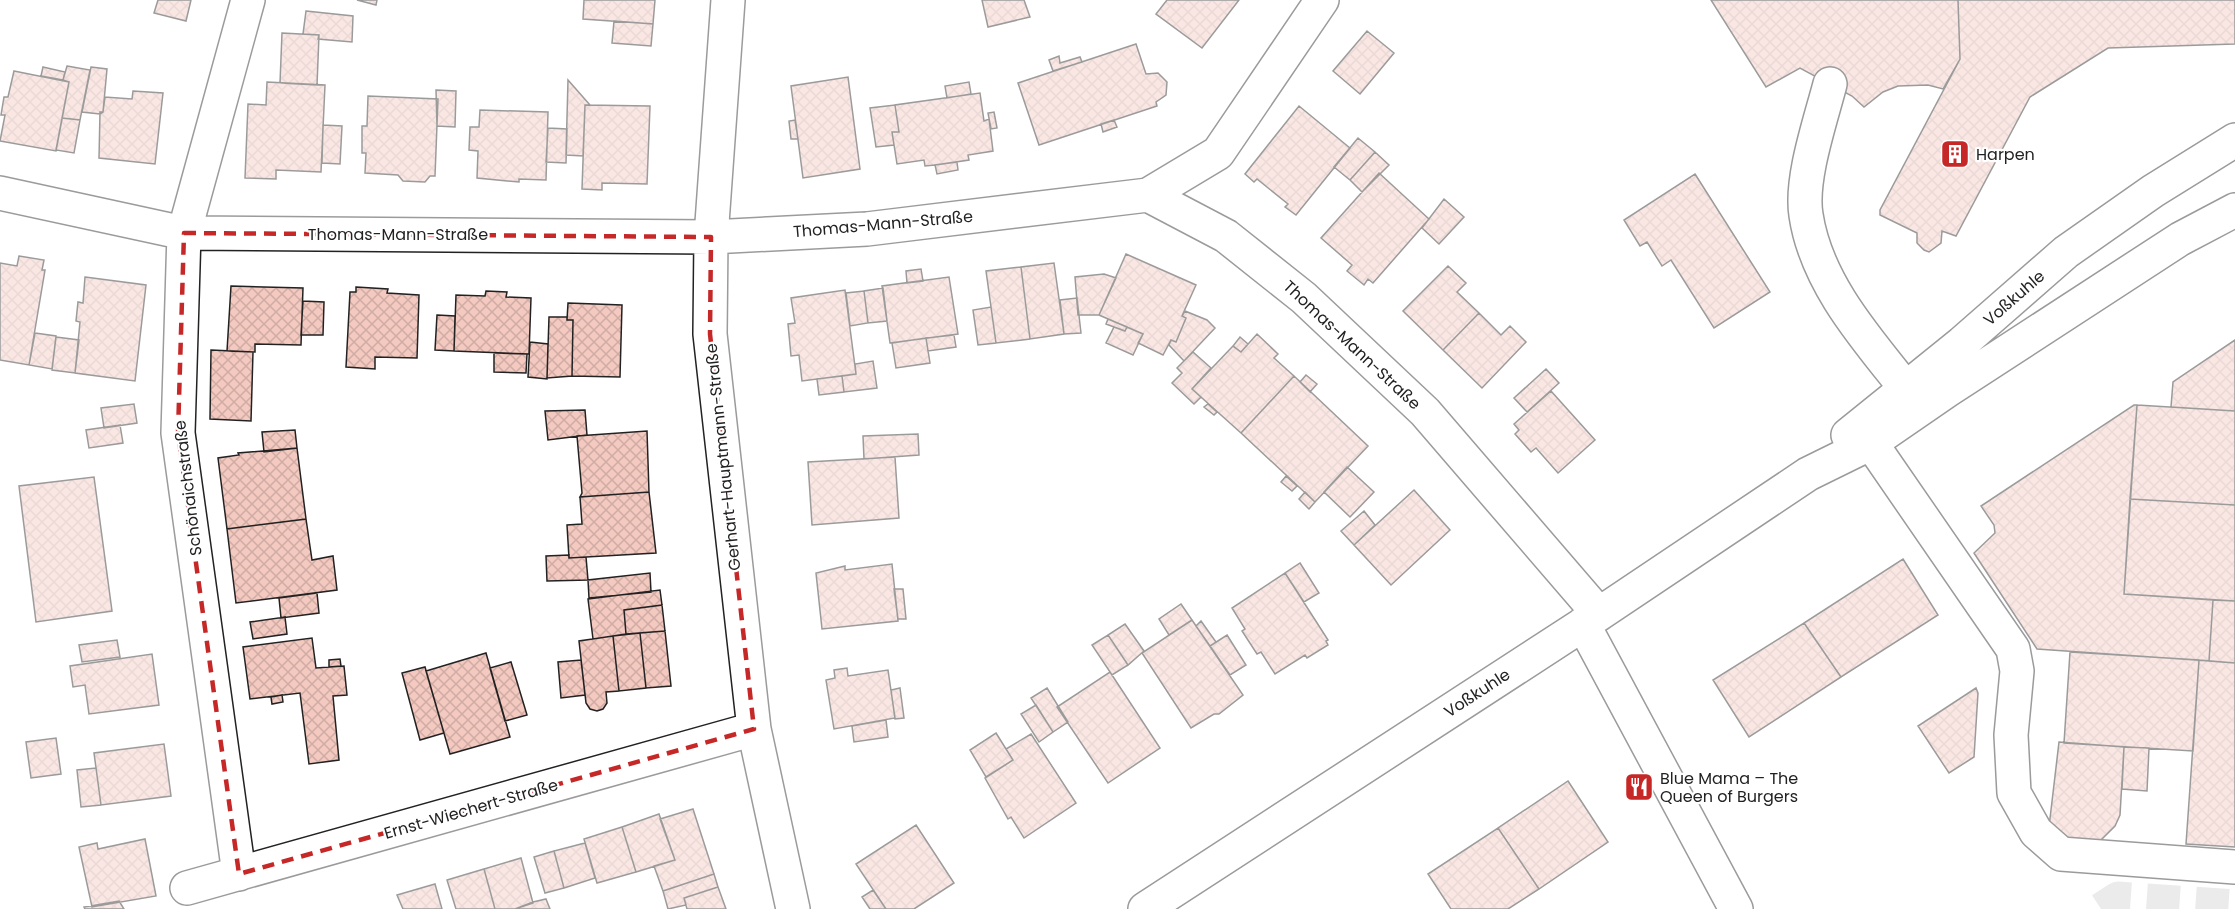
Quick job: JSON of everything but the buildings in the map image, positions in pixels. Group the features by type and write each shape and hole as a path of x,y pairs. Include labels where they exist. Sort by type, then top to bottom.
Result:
{"street":[{"name":"Schönaichstraße","path":"239,874 178,433 184,233 248,0"},
{"name":"Gerhart-Hauptmann-Straße","path":"728,0 711,237 710,334 754,729 793,909"},
{"path":"1148,195 1218,153 1322,0"},
{"path":"1830,84 1808,171 1805,213 1818,258 1840,302 1914,398"},
{"name":"Voßkuhle","path":"1145,909 1591,619 1808,474 1871,443 1914,398 2066,252 2153,191 2235,140"},
{"name":"Thomas-Mann-Straße","path":"0,193 184,233 711,237 867,229 1148,195 1226,236 1304,298 1425,412 1591,619 1736,909"},
{"name":"Voßkuhle","path":"1808,474 1838,443 2180,239 2235,210"},
{"path":"1871,443 2013,649 2017,671 2011,735 2014,793 2036,832 2061,854 2235,867"},
{"name":"Ernst-Wiechert-Straße","path":"187,888 754,729"}],"highlighted area":[{"path":"184,233 711,237 710,334 754,729 239,874 178,433"}],"tunnel":[{"path":"2101,909 2118,898 2235,906"}],"place":[{"name":"Harpen","path":"1955,154"},
{"name":"Blue Mama – The Queen of Burgers","path":"1639,787"}]}
